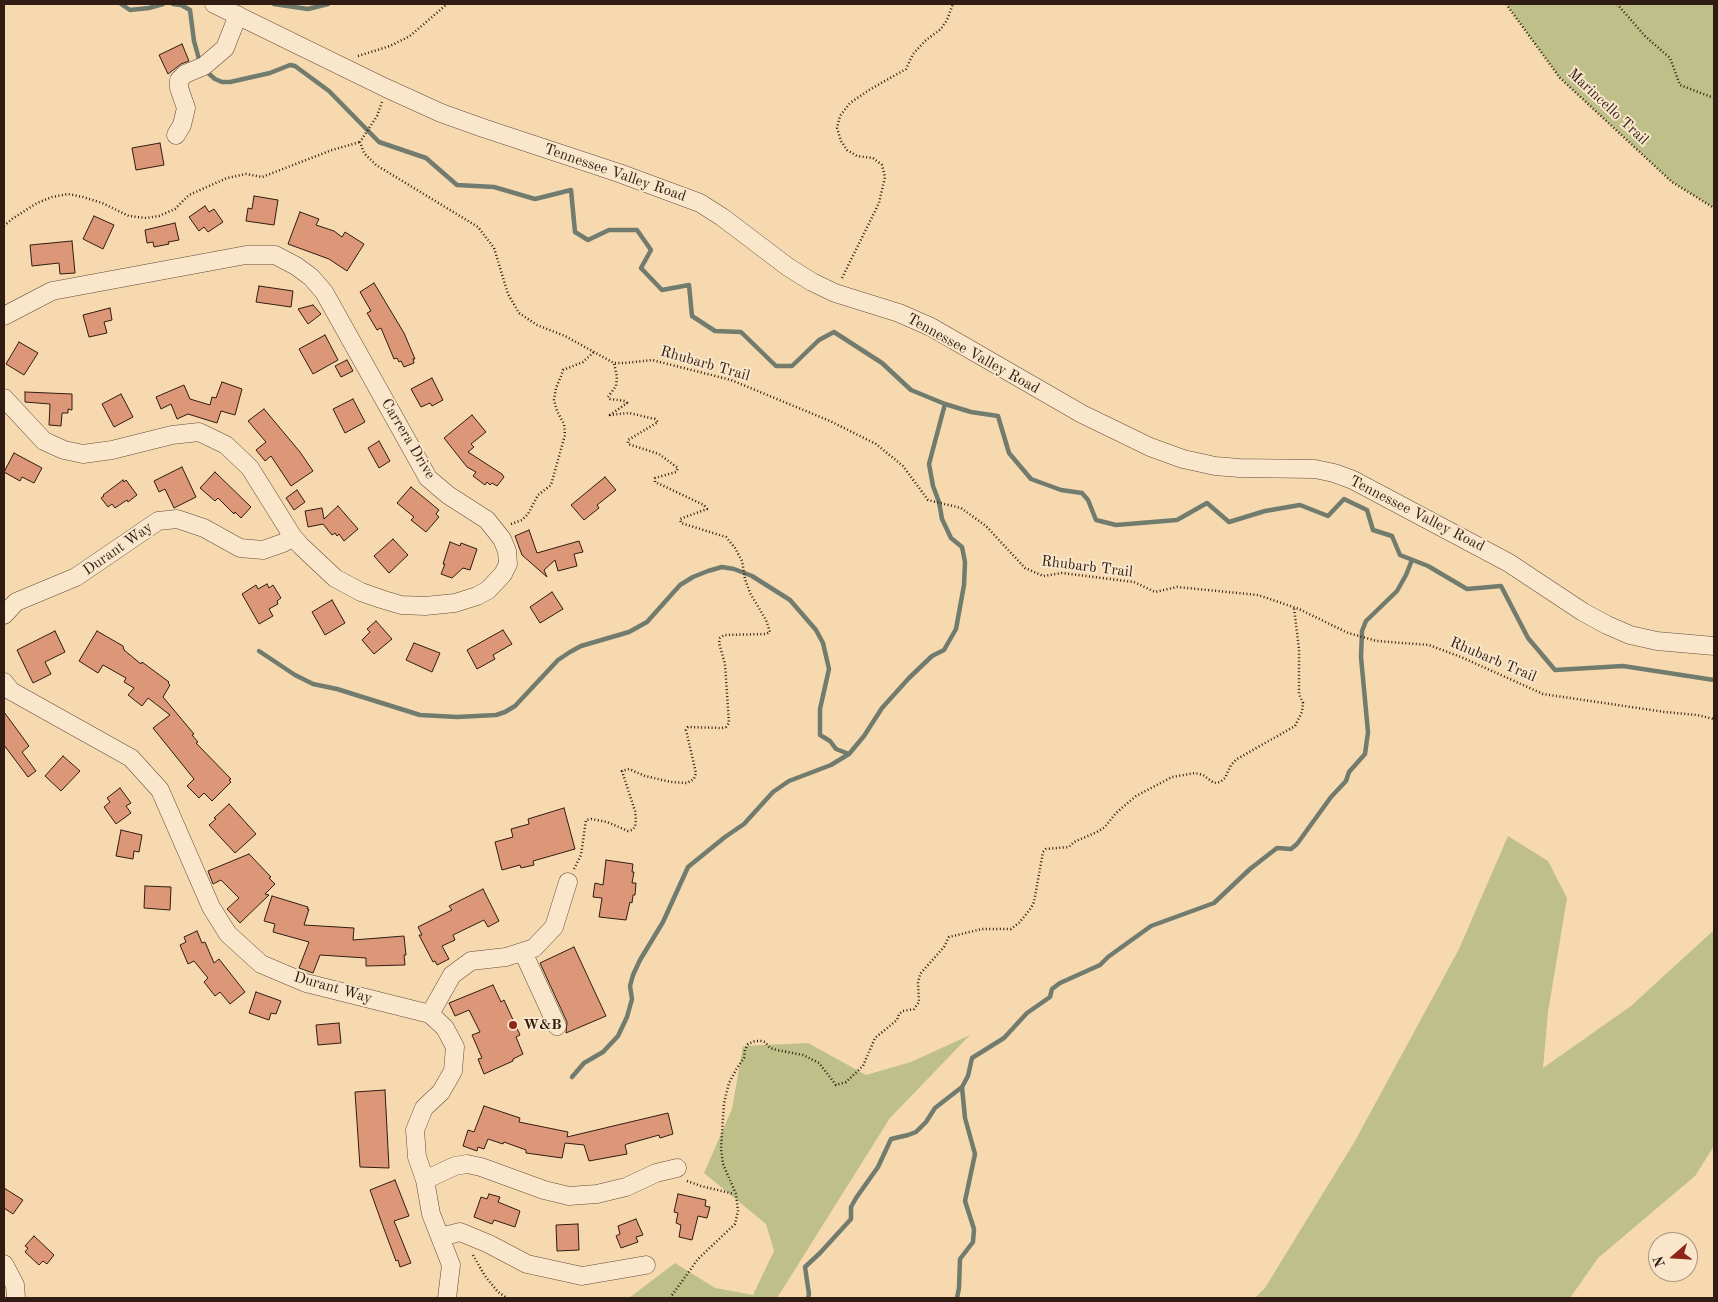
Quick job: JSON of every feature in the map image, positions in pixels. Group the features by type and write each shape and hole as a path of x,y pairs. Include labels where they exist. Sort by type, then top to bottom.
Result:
{"street":[{"name":"Tennessee Valley Road","path":"214,4 441,113 619,172 700,203 722,217 788,267 812,282 835,293 899,313 930,327 1082,414 1150,447 1183,459 1215,466 1296,468 1334,473 1353,480 1480,546 1607,626 1630,635 1657,641 1714,646"},
{"path":"176,135 182,126 186,108 179,88 179,80 185,74 204,66 225,48 238,15"},
{"name":"Carrera Drive","path":"4,316 52,291 246,255 275,255 312,277 324,292 428,478 448,495 487,520 502,539 507,551 508,564 496,582 477,596 455,603 425,606 401,605 361,592 335,578 301,546 250,468 226,445 199,432 172,435 112,450 83,454 64,450 44,441 4,398"},
{"name":"Durant Way","path":"4,615 16,602 76,578 158,521 177,519 204,528 240,548 263,550 283,544 293,536"},
{"name":"Durant Way","path":"4,682 11,690 131,758 137,764 160,790 211,908 228,934 261,964 306,983 430,1014"},
{"path":"447,1298 451,1266 431,1214 425,1180 417,1157 415,1130 424,1108 441,1092 453,1072 455,1046 445,1028 430,1014 452,975 471,961 506,957 534,948 554,927 568,882"},
{"path":"523,952 557,1026"},
{"path":"425,1180 456,1166 467,1164 481,1166 544,1190 570,1196 597,1194 626,1187 656,1173 677,1168"},
{"path":"440,1237 460,1232 489,1244 527,1264 582,1276 646,1265"},
{"path":"4,1264 15,1285 16,1298"}],"path":[{"path":"338,64 390,46 410,36 447,4"},
{"path":"835,293 878,203 885,177 882,165 873,158 857,156 847,150 841,141 837,128 840,116 850,103 906,69 913,54 925,41 941,30 953,4"},
{"name":"Marincello Trail","path":"1506,4 1560,78 1672,182 1714,208"},
{"path":"1617,4 1644,36 1670,58 1680,84 1714,98"},
{"path":"4,226 37,203 52,197 68,194 83,197 128,216 146,218 159,216 175,209 189,195 227,178 246,174 262,177 332,150 360,142 377,116 386,88"},
{"path":"360,142 364,153 376,165 478,227 494,248 508,294 520,313 537,325 565,336 614,363 617,377 616,386 608,397 610,400 628,403 610,415 629,413 655,419 658,422 628,440 628,444 659,454 678,468 676,472 655,478 655,482 704,505 707,509 680,519 682,523 726,537 735,548 742,560 745,579 750,593 766,620 770,632 766,634 724,635 720,638 719,643 725,664 729,723 726,727 722,728 688,727 686,730 696,773 694,778 687,783 671,782 645,776 629,769 622,771 635,811 635,827 628,831 607,822 586,820 581,855"},
{"path":"496,530 522,520 528,514 538,496 551,485 565,435 564,424 554,400 556,388 564,370 583,362 594,352"},
{"name":"Rhubarb Trail","path":"614,363 625,364 652,360 731,380 830,421 876,444 903,466 928,500 961,508 986,526 1025,568 1043,576 1062,573 1134,582 1155,592 1177,587 1258,595 1294,607 1348,633 1377,641 1429,645 1461,657 1543,694 1714,718"},
{"path":"670,1298 698,1259 735,1224 738,1211 736,1194 723,1164 721,1148 724,1103 729,1083 744,1058 748,1044 761,1041 776,1050 804,1055 819,1064 836,1085 846,1082 863,1066 874,1038 897,1020 899,1014 903,1011 914,1009 919,1002 918,983 920,974 944,947 949,937 982,929 1011,929 1031,908 1034,902 1043,852 1046,849 1069,846 1105,828 1120,809 1136,796 1172,777 1195,773 1203,775 1214,783 1220,782 1225,778 1231,765 1237,759 1295,726 1302,712 1303,702 1300,694 1299,649 1294,607"},
{"path":"677,1168 687,1181 736,1194"},
{"path":"466,1235 476,1262 485,1276 498,1292 507,1298"}],"green space":[{"path":"1506,4 1714,4 1714,208 1672,182 1560,78"},
{"path":"1508,836 1548,861 1567,898 1548,1012 1543,1068 1631,1006 1714,930 1714,1146 1695,1176 1598,1258 1570,1298 1255,1298 1265,1288 1355,1141 1459,949"},
{"path":"970,1035 890,1118 777,1298 629,1298 675,1263 715,1288 753,1295 774,1251 766,1224 704,1173 732,1109 743,1046 808,1043 866,1075 911,1062"}],"building":[{"path":"182,44 189,61 181,64 168,74 159,55"},
{"path":"160,143 164,165 136,170 132,148"},
{"path":"254,196 278,200 274,225 246,221 248,208 252,209"},
{"path":"205,206 209,212 214,209 223,222 208,232 204,227 199,231 189,217"},
{"path":"300,212 319,219 316,225 334,231 342,237 345,232 364,244 347,271 329,259 288,244"},
{"path":"94,216 114,225 103,249 83,239"},
{"path":"175,223 179,240 154,247 153,242 147,243 145,230"},
{"path":"72,241 75,273 60,274 59,263 32,266 30,245"},
{"path":"374,283 404,333 415,359 413,359 414,363 404,367 401,361 399,362 397,358 394,359 381,328 377,330 367,313 371,311 360,292"},
{"path":"259,286 293,291 291,307 256,302"},
{"path":"313,305 321,314 308,324 298,309"},
{"path":"110,308 112,320 104,322 107,333 89,337 83,315"},
{"path":"325,335 338,360 313,374 299,349"},
{"path":"19,342 38,353 24,375 6,364"},
{"path":"347,360 353,371 341,377 335,366"},
{"path":"432,378 443,400 432,406 430,403 421,407 411,389"},
{"path":"222,382 242,389 235,415 221,411 217,423 188,414 177,419 171,404 161,409 156,397 184,385 190,399 210,405 212,397 216,398"},
{"path":"25,392 72,394 72,410 68,409 68,413 62,413 61,426 49,425 50,404 25,402"},
{"path":"121,394 133,417 114,427 102,404"},
{"path":"353,399 365,422 345,433 333,409"},
{"path":"264,409 300,452 313,471 291,486 271,456 265,461 256,450 266,442 248,421"},
{"path":"472,415 486,432 471,444 474,447 468,452 502,474 504,477 497,486 492,483 490,485 487,482 485,485 473,476 476,472 467,467 444,438"},
{"path":"379,441 390,461 379,468 368,448"},
{"path":"14,453 42,468 34,483 22,477 20,481 4,472"},
{"path":"182,467 196,497 174,508 165,489 159,492 154,481"},
{"path":"215,472 251,507 241,518 235,512 234,514 218,498 215,501 200,488"},
{"path":"605,477 616,490 597,505 599,508 584,520 571,505"},
{"path":"123,480 124,482 126,480 137,495 115,508 112,504 108,507 101,498"},
{"path":"411,487 439,510 436,514 439,517 426,532 411,520 414,517 397,503"},
{"path":"297,490 305,502 294,510 286,498"},
{"path":"338,506 358,529 344,541 339,534 337,536 335,533 332,535 323,524 308,527 305,511 322,508 324,519"},
{"path":"529,530 537,553 579,541 583,552 574,554 577,566 558,571 555,560 544,570 547,577 522,555 515,536"},
{"path":"393,539 408,555 389,573 374,556"},
{"path":"450,542 460,546 461,543 477,549 470,570 463,568 452,578 441,574"},
{"path":"267,584 269,588 273,585 281,598 277,601 278,604 269,609 273,616 259,624 242,594 256,585 258,589"},
{"path":"552,592 563,609 540,623 530,607"},
{"path":"332,600 345,623 325,635 312,612"},
{"path":"376,621 392,639 374,654 362,640 370,632 367,629"},
{"path":"503,630 512,644 493,655 495,659 477,669 467,650"},
{"path":"55,631 65,652 45,662 51,674 33,683 17,650"},
{"path":"97,631 123,646 124,650 141,664 142,662 169,682 170,685 163,697 194,734 192,735 198,742 196,743 231,779 229,780 231,782 212,801 204,793 199,798 187,786 194,779 153,728 170,715 148,698 142,706 128,695 134,688 124,682 126,678 103,665 98,673 79,661"},
{"path":"414,643 440,653 432,672 406,660"},
{"path":"4,712 29,746 22,752 36,771 28,777 4,745"},
{"path":"63,756 80,771 61,791 45,776"},
{"path":"120,788 131,803 126,806 131,813 116,824 104,807 110,802 107,798"},
{"path":"229,804 256,834 235,853 209,825"},
{"path":"564,808 575,849 533,861 534,865 521,868 520,865 502,870 495,842 513,837 511,829 529,824 528,819"},
{"path":"121,830 142,835 139,852 134,851 133,859 116,856"},
{"path":"249,854 271,877 269,878 275,884 265,894 269,895 240,923 227,909 239,898 221,880 213,884 208,871"},
{"path":"606,860 633,864 632,883 636,883 635,895 633,895 632,903 630,902 626,920 599,917 602,898 593,897 595,883 603,885"},
{"path":"145,886 171,887 170,910 144,908"},
{"path":"483,889 499,921 488,927 484,920 453,935 455,940 442,946 449,959 437,965 435,961 433,962 419,935 422,935 418,927 452,910 449,906"},
{"path":"272,896 308,907 304,925 354,928 353,940 404,936 405,965 366,966 366,958 320,955 313,973 299,968 309,942 273,932 275,924 264,921"},
{"path":"197,931 202,943 205,942 214,963 219,959 245,992 230,1004 220,992 215,996 204,982 208,978 194,961 188,964 180,945 186,942 184,937"},
{"path":"574,947 606,1016 566,1033 567,1022 540,963"},
{"path":"493,985 501,1002 504,1000 520,1035 516,1037 523,1054 513,1059 513,1061 484,1074 478,1059 482,1058 472,1035 480,1032 469,1010 455,1016 449,1003"},
{"path":"256,992 281,1001 276,1014 271,1013 269,1020 249,1013"},
{"path":"339,1023 341,1043 318,1045 316,1025"},
{"path":"385,1090 389,1168 360,1167 355,1092"},
{"path":"484,1106 520,1118 519,1122 568,1132 567,1137 668,1113 673,1134 660,1138 659,1135 627,1144 625,1145 627,1154 589,1161 584,1145 565,1143 562,1158 526,1153 526,1150 504,1142 503,1144 488,1139 484,1149 478,1147 477,1151 463,1146 468,1130 474,1132"},
{"path":"395,1180 409,1216 394,1221 411,1263 400,1267 398,1260 396,1261 370,1190"},
{"path":"4,1188 23,1200 13,1214 4,1208"},
{"path":"489,1194 500,1197 498,1202 520,1211 515,1227 494,1220 492,1224 474,1217 481,1197 487,1199"},
{"path":"678,1194 706,1200 705,1206 710,1207 707,1218 698,1216 692,1240 679,1237 681,1225 676,1223 678,1213 674,1212"},
{"path":"636,1219 643,1235 636,1237 638,1242 621,1248 616,1236 620,1234 618,1226"},
{"path":"578,1224 579,1250 557,1251 556,1225"},
{"path":"34,1236 54,1255 47,1264 43,1261 39,1265 25,1252 28,1248 25,1246"}],"waterway":[{"path":"121,4 130,10 163,4"},
{"path":"173,4 181,5 190,10 194,41 199,59"},
{"path":"274,4 308,9 328,4"},
{"path":"208,73 222,82 230,82 270,73 290,65 295,66 329,91 379,142 426,158 457,185 494,187 535,199 571,190 575,232 588,240 609,230 637,230 651,250 641,268 662,290 689,285 692,316 715,331 741,332 776,366 792,366 819,340 834,332 882,363 911,390 971,412 998,416 1009,453 1031,479 1061,490 1082,493 1088,500 1096,520 1116,525 1177,520 1207,503 1229,522 1265,511 1300,505 1328,516 1344,499 1367,510 1373,530 1392,536 1400,555 1428,566 1467,589 1501,586 1528,638 1555,670 1623,666 1714,680"},
{"path":"572,1077 584,1063 603,1052 618,1036 627,1017 632,999 630,986 633,975 663,922 688,867 744,824 773,792 789,781 831,765 849,754 864,736 882,708 932,656 944,650 956,629 964,585 965,562 962,547 951,538 942,519 929,464 945,404"},
{"path":"808,1298 805,1267 851,1219 851,1207 878,1167 891,1139 916,1132 926,1122 935,1108 962,1087 968,1076 972,1058 1004,1038 1027,1013 1050,997 1052,989 1060,983 1100,965 1151,926 1214,903 1250,869 1277,848 1291,849 1297,844 1331,797 1346,781 1349,772 1365,754 1368,732 1361,657 1362,631 1366,621 1397,591 1412,560"},
{"path":"259,651 295,675 313,684 337,689 420,715 457,717 496,715 515,706 558,660 570,652 581,646 629,632 647,622 680,585 693,577 722,567 734,569 752,576 790,600 816,630 823,643 829,669 820,709 820,735 830,741 836,749 849,754"},
{"path":"957,1298 960,1259 973,1242 974,1229 965,1201 975,1154 965,1118 962,1087"}],"place":[{"name":"W&B","path":"513,1025"}]}
